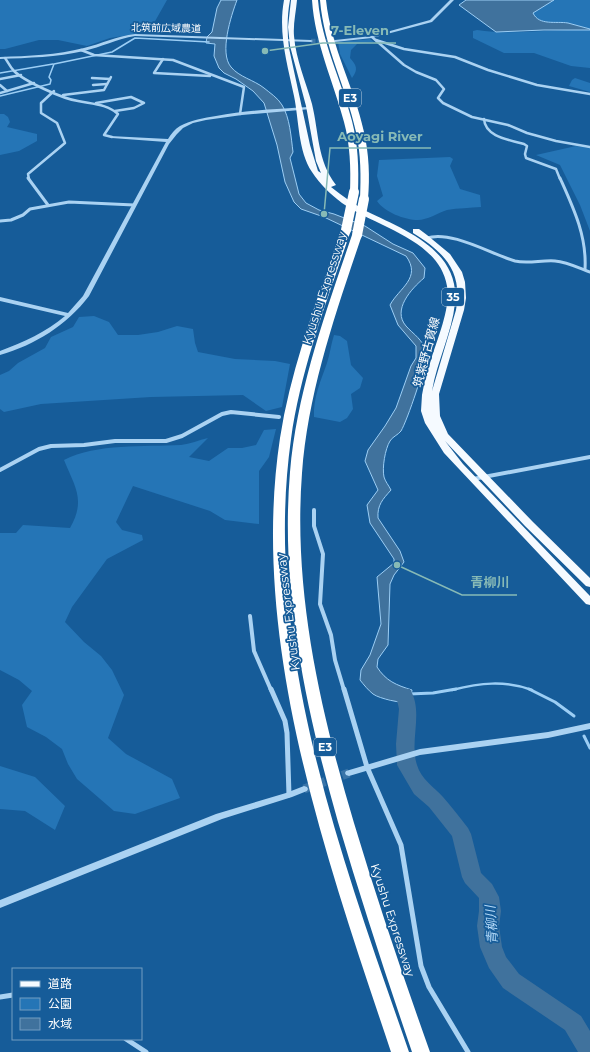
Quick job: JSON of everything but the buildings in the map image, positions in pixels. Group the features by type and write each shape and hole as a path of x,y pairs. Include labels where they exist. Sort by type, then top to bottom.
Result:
{"highway":[{"name":"Kyushu Expressway","path":"315,0 315,16 318,36 346,117 352,143 355,173 354,192 346,230 298,377 290,412 294,430 296,472 294,506 296,570 303,636 326,749 354,849 422,1052"},
{"name":"Kyushu Expressway","path":"323,0 328,37 352,105 363,143 366,176 364,199 357,235 324,332 304,413 294,430 281,476 280,569 287,636 296,696 307,748 345,885 400,1052"}],"main road":[{"name":"筑紫野古賀線","path":"287,0 284,26 309,108 319,160 331,183 359,205 391,219 427,238 448,255 458,273 462,291 458,318 435,394 435,416 444,435 484,478 590,584"},
{"name":"筑紫野古賀線","path":"294,0 289,42 310,160 314,169 327,188 357,210 394,226 420,242 442,263 449,275 453,297 425,402 426,412 435,434 452,457 590,602"}],"street":[{"path":"335,41 372,37 432,21 452,0"},
{"name":"北筑前広域農道","path":"3,58 82,50 122,36 135,35 289,42 311,41"},
{"path":"372,37 400,62 415,72 436,80 442,84 444,89 438,98 443,103 472,117 508,125 527,133 556,141 590,147"},
{"path":"376,40 404,49 455,57 488,70 537,85 590,94"},
{"path":"82,50 94,55 174,60 244,87 240,114"},
{"path":"3,58 14,71 34,83 71,100 91,104 104,106 115,111 134,108 144,103 131,97 91,104"},
{"path":"163,59 154,73 215,76"},
{"path":"0,79 21,75"},
{"path":"62,95 104,90 110,78 92,78"},
{"path":"0,93 34,83"},
{"path":"93,85 107,84"},
{"path":"0,85 7,91"},
{"path":"48,205 28,177 28,174 65,143 57,123 41,114 41,101 54,91"},
{"path":"0,353 20,346 52,330 76,310 86,296 169,141 180,127 194,121 240,114 309,108"},
{"path":"115,111 118,114 104,135 112,137 169,141"},
{"path":"484,119 484,122 494,136 524,144 526,146 526,158 556,169 579,215 588,255 585,269"},
{"path":"0,221 11,220 24,215 30,209 79,201 134,205"},
{"path":"427,238 433,236 447,237 493,251 516,261 555,261 585,269 590,272"},
{"path":"0,299 70,315"},
{"path":"0,470 39,449 51,446 84,445 115,441 166,441 182,436 222,414 231,412 279,417"},
{"path":"473,479 590,456"},
{"path":"314,510 314,526 323,554 320,604 331,635 335,660 367,766 401,845 420,966 429,987 468,1052"},
{"path":"250,616 254,651 285,721 287,733 289,795"},
{"path":"349,772 420,752 548,735 590,726"},
{"path":"0,904 219,816 304,789"},
{"path":"0,997 12,995"},
{"path":"128,1040 146,1052"}],"green space":[{"path":"0,0 167,0 154,23 136,34 110,38 87,46 58,40 39,40 0,49"},
{"path":"554,0 590,0 590,29 568,23 539,20 532,13"},
{"path":"477,30 491,32 519,32 590,30 590,68 571,66 534,53 504,53 473,38 473,31"},
{"path":"370,39 374,42 357,44 351,50 350,58 356,67 352,78 340,54 338,42"},
{"path":"575,78 590,83 590,92 569,86"},
{"path":"0,114 4,114 8,117 10,122 7,127 37,134 37,141 19,151 0,155"},
{"path":"576,146 590,148 590,231 580,205 560,165 536,155"},
{"path":"450,157 453,159 450,166 460,189 480,195 481,207 447,210 429,218 413,220 395,215 385,209 377,201 383,196 377,176 379,160"},
{"path":"94,316 109,322 118,335 138,335 158,332 177,326 193,329 198,352 235,359 275,361 290,364 282,407 266,411 243,395 151,397 41,404 4,412 0,409 0,375 9,371 18,363 45,348 51,337 73,327 79,317"},
{"path":"334,335 340,336 347,341 351,365 363,378 360,388 351,394 353,409 347,418 340,422 314,417 316,396 328,360"},
{"path":"276,429 269,457 259,471 259,524 225,520 210,511 133,486 116,522 122,530 142,535 143,540 107,559 72,607 65,622 84,642 101,656 112,670 124,695 108,738 126,754 172,779 180,798 135,814 114,811 77,779 68,764 62,749 46,737 27,727 22,705 32,691 19,680 0,670 0,533 16,533 23,525 70,528 75,518 78,501 75,486 64,460 77,455 106,448 181,445 208,438 189,457 209,461 228,448 242,448 256,445 264,430"},
{"path":"0,766 35,777 65,806 55,830 25,811 0,809"}],"water":[{"path":"221,0 237,0 229,25 226,44 226,53 231,67 238,73 260,85 280,102 285,110 290,128 293,152 290,158 299,194 306,203 319,210 365,226 393,244 413,253 425,268 424,278 405,300 401,313 402,320 406,326 423,344 426,353 425,359 408,416 401,431 388,444 385,454 383,473 391,490 385,496 378,509 378,518 400,551 404,562 394,575 390,584 388,645 378,659 377,667 384,676 392,682 412,690 410,703 380,698 369,691 360,680 361,670 370,655 381,624 377,577 394,563 394,559 370,523 367,505 378,490 365,461 368,450 396,408 411,366 416,358 416,346 398,325 390,305 407,282 412,271 406,256 324,217 301,209 294,202 285,182 277,145 264,103 253,91 236,79 224,73 219,68 214,56 215,44 206,43 207,37 212,32 217,8"},
{"path":"466,0 554,0 533,13 539,20 568,23 590,30 496,32 459,5"}],"waterway":[{"path":"0,96 50,84 51,80 49,77 54,64 112,52 135,38 209,42"},
{"path":"0,73 53,64"},
{"path":"452,690 482,684 512,685 530,689"},
{"path":"409,694 433,693 456,689"},
{"path":"530,689 555,702 574,716"},
{"name":"青柳川","path":"393,694 404,694 408,709 405,744 407,765 421,789 436,802 461,834 472,877 485,890 489,897 490,911 488,926 491,947 497,962 511,981 573,1023 590,1051"},
{"path":"584,736 590,748"}],"tunnel":[{"path":"311,41 335,41"},
{"path":"304,789 349,773"}],"place":[{"name":"7-Eleven","path":"265,51"},
{"name":"Aoyagi River","path":"324,214"},
{"name":"青柳川","path":"397,565"}]}
